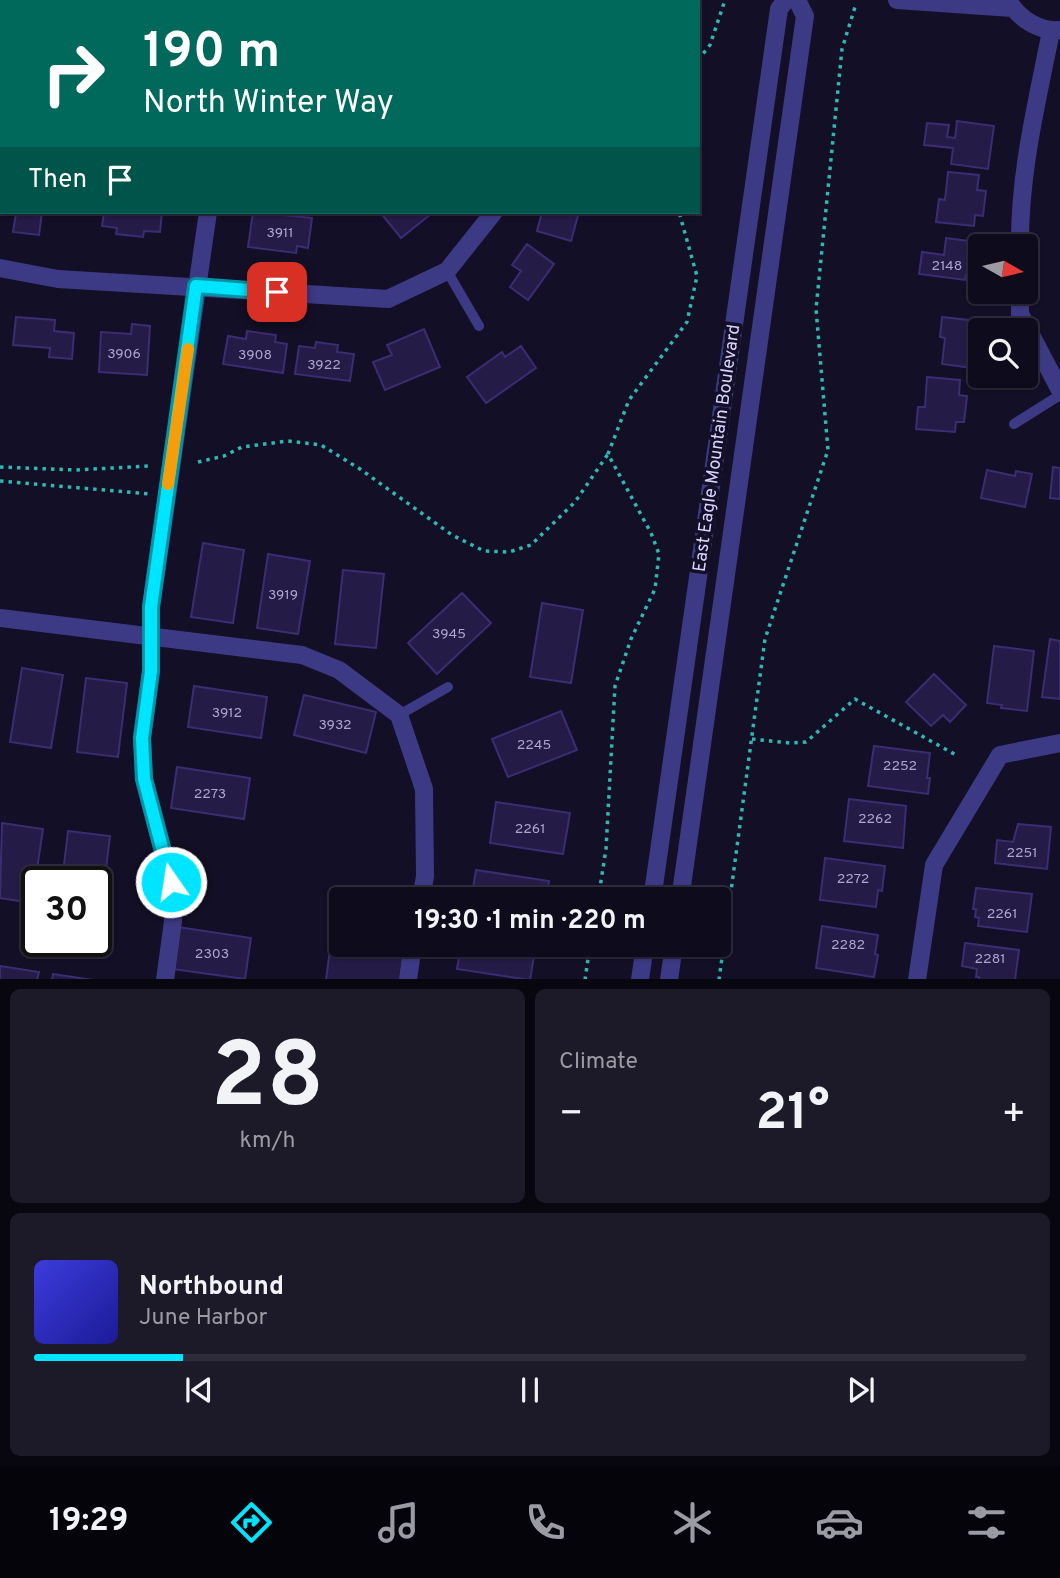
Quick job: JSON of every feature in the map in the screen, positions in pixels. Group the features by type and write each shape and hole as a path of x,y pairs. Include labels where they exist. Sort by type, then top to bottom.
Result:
{"street":[{"name":"East Eagle Mountain Boulevard","path":"654,887 779,9 786,0"},
{"name":"East Eagle Mountain Boulevard","path":"682,887 805,16 797,0"},
{"path":"897,0 1010,4 1030,23 1055,31 1030,133 1020,234"},
{"path":"165,979 173,921 171,882 144,779 142,738 153,636 151,607 208,214"},
{"path":"0,268 58,279 388,299 447,271 492,214"},
{"path":"1020,304 1020,314 1060,390"},
{"path":"0,618 302,655 339,670 399,715 424,789 423,887"},
{"path":"917,979 934,865 1000,755 1060,743"},
{"path":"408,979 411,957"},
{"path":"640,979 643,957"},
{"path":"669,979 672,957"}],"lane":[{"path":"447,271 479,326"},
{"path":"1014,424 1060,395"},
{"path":"399,715 448,687"}],"path":[{"path":"700,58 710,45 725,0"},
{"path":"719,979 765,639 828,450 816,309 842,49 855,7"},
{"path":"198,462 224,456 242,447 288,441 321,444 452,535 484,551 509,552 531,545 575,502 608,454 629,400 687,322 697,275 680,214"},
{"path":"600,887 606,849 615,686 631,639 655,589 659,554 651,533 608,454"},
{"path":"0,467 76,470 149,466"},
{"path":"0,481 166,496"},
{"path":"751,739 806,742 855,699 956,755"},
{"path":"585,979 588,957"}],"building":[{"path":"957,121 994,126 988,169 951,164 953,148 924,145 927,123 949,125 947,137 955,138"},
{"path":"948,172 979,175 977,190 986,191 983,216 975,215 974,226 936,222 939,199 945,200"},
{"path":"16,214 42,214 39,235 13,232"},
{"path":"104,214 162,214 160,232 144,231 143,237 116,234 117,228 102,226"},
{"path":"253,214 312,218 308,248 297,246 296,253 248,247"},
{"path":"382,214 431,214 401,238"},
{"path":"541,214 578,214 571,241 537,231"},
{"path":"946,238 968,241 968,275 965,280 919,274 922,252 944,255"},
{"path":"527,244 554,264 528,300 510,287 521,271 512,265"},
{"path":"16,317 55,320 54,331 74,333 72,359 49,357 50,348 13,345"},
{"path":"942,317 968,320 968,367 942,364 945,338 940,337"},
{"path":"132,324 150,326 147,375 99,372 101,332 131,334"},
{"path":"424,329 440,367 385,390 373,362 392,355 387,345"},
{"path":"247,331 276,335 275,342 287,344 283,373 223,364 228,336 246,339"},
{"path":"316,342 338,345 337,352 354,354 350,381 295,374 299,346 315,348"},
{"path":"521,346 536,368 486,403 467,377 502,352 505,357"},
{"path":"927,377 960,380 959,395 967,396 964,422 956,422 955,432 916,429 918,407 925,407"},
{"path":"1053,467 1060,468 1060,499 1050,498"},
{"path":"987,470 1015,476 1016,471 1032,474 1025,507 981,498"},
{"path":"203,543 244,550 233,623 191,617"},
{"path":"268,554 310,561 298,634 257,628"},
{"path":"343,570 384,574 376,648 335,644"},
{"path":"462,593 491,623 437,674 408,643"},
{"path":"542,603 583,610 571,683 530,677"},
{"path":"1050,639 1060,641 1060,699 1042,697"},
{"path":"994,646 1034,651 1027,711 1001,708 1002,705 987,703"},
{"path":"22,668 63,675 51,748 10,742"},
{"path":"934,674 966,705 950,722 943,715 931,726 906,702"},
{"path":"86,678 127,683 118,757 77,752"},
{"path":"194,686 267,697 261,738 188,727"},
{"path":"304,695 376,712 366,753 294,735"},
{"path":"561,711 577,750 508,777 492,739"},
{"path":"874,746 930,753 928,794 868,786"},
{"path":"177,767 250,778 244,819 171,808"},
{"path":"849,799 906,806 903,848 844,841"},
{"path":"496,802 570,813 563,854 490,843"},
{"path":"2,823 43,829 38,866 21,866 21,901 0,898"},
{"path":"1018,824 1051,827 1047,869 995,863 997,840 1013,842"},
{"path":"68,831 110,836 106,866 64,866"},
{"path":"825,858 885,866 882,891 878,890 876,907 820,900"},
{"path":"476,870 549,881 548,887 473,887"},
{"path":"976,888 1032,894 1027,932 978,926 979,918 975,917 976,909 973,909"},
{"path":"822,926 878,935 874,977 816,968"},
{"path":"178,927 251,938 245,979 172,969"},
{"path":"965,943 1019,950 1015,979 979,979 976,977 977,969 962,966"},
{"path":"329,957 403,957 400,979 326,979"},
{"path":"459,957 534,957 530,979 457,969"},
{"path":"0,966 39,972 37,979 0,979"},
{"path":"53,974 86,979 52,979"}],"slow traffic":[{"path":"168,484 188,349"}],"route":[{"path":"171,882 144,779 142,738 151,671 151,607 196,286 277,292"}]}
